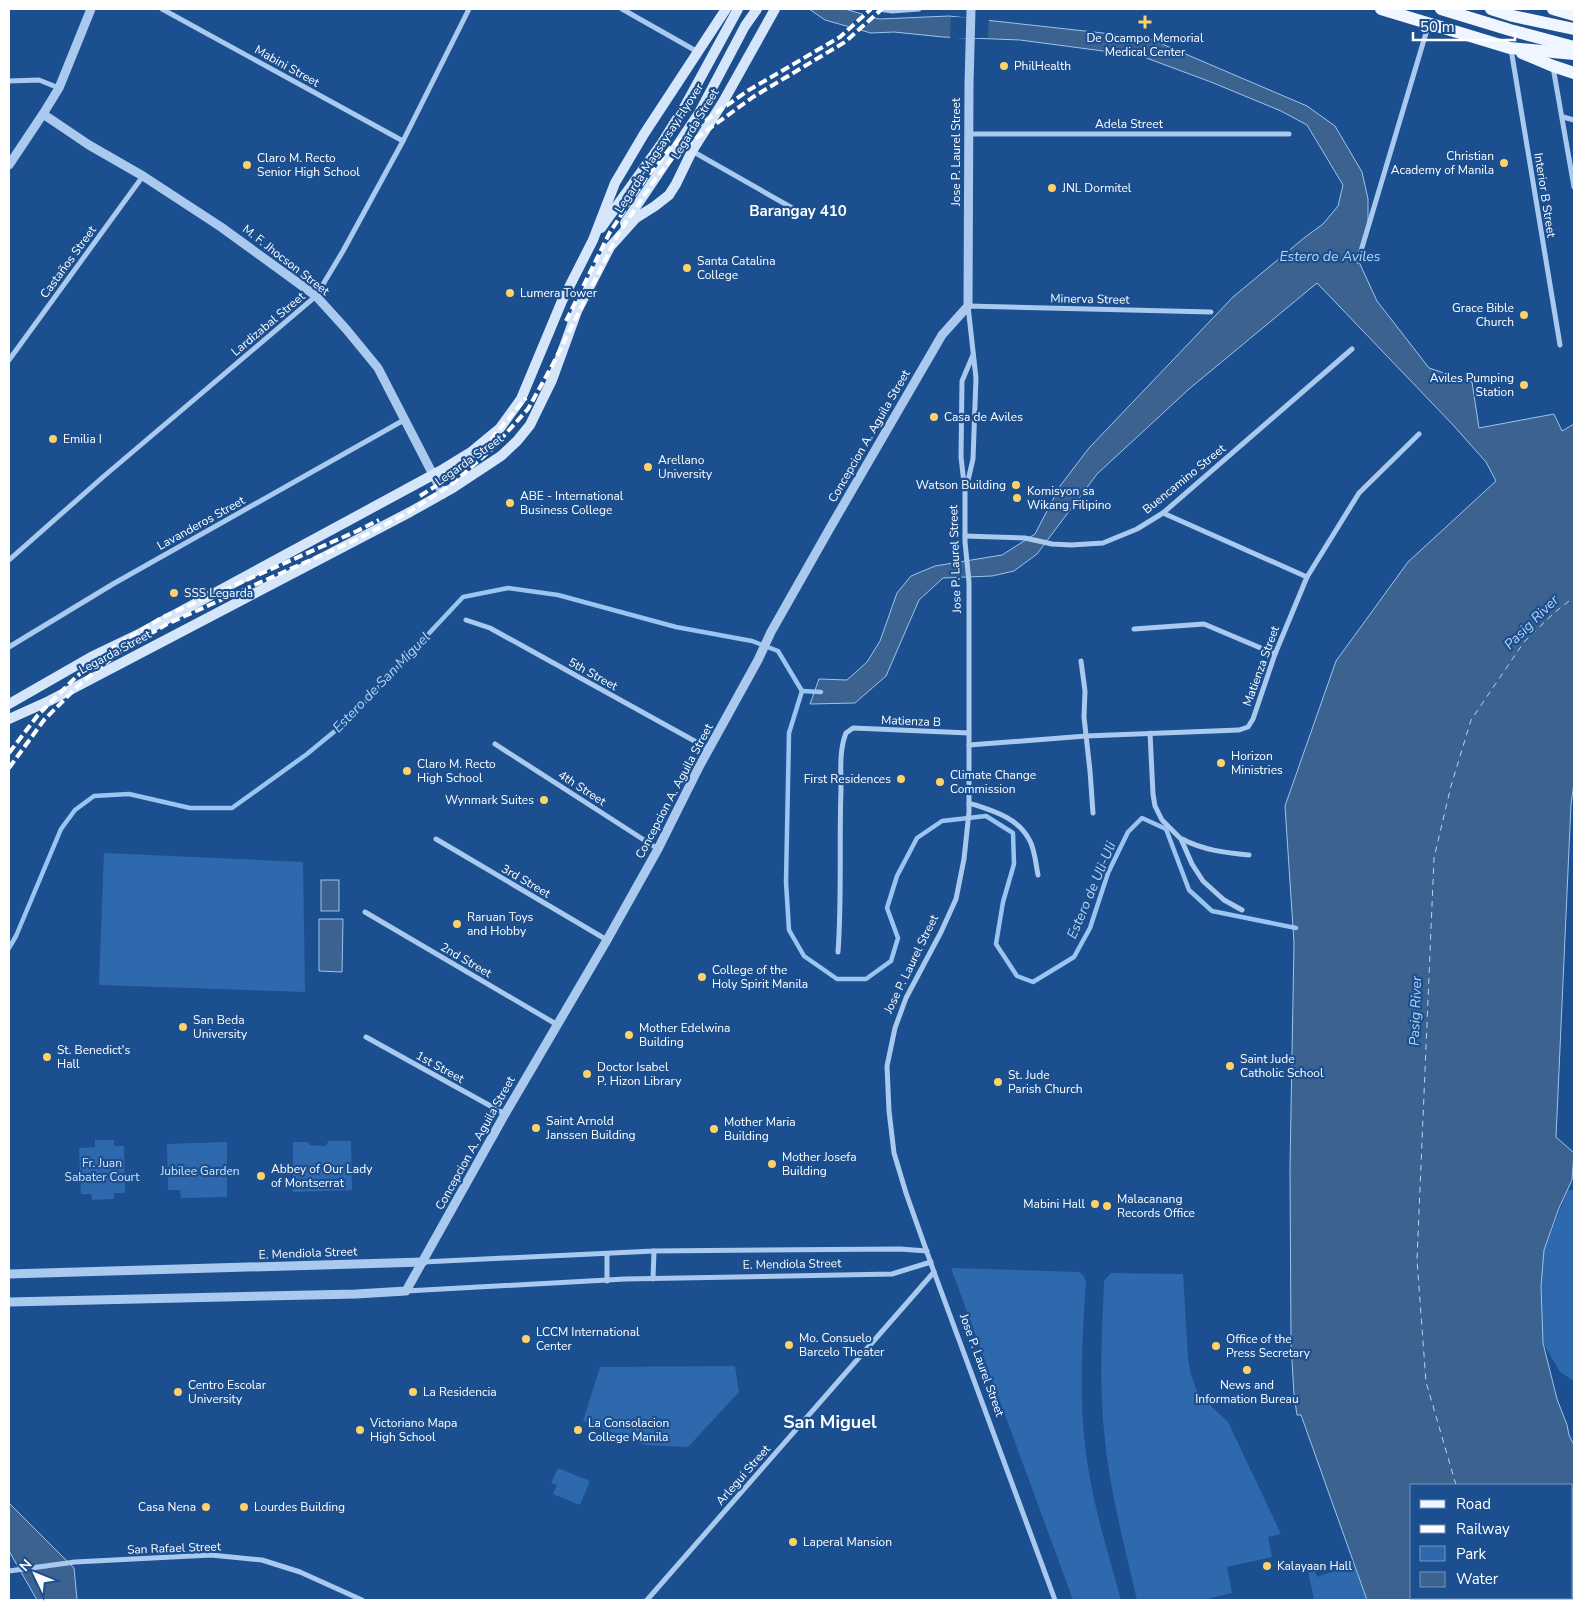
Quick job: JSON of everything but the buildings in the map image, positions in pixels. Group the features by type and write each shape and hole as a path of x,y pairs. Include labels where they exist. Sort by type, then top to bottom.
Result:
{"main road":[{"name":"Legarda Street","path":"9,704 91,657 141,633 454,463 500,428 521,399 562,301 593,240 615,183 644,134 726,9"},
{"name":"Legarda-Magsaysay Flyover","path":"593,240 662,143 685,106 738,9"},
{"name":"Legarda-Magsaysay Flyover","path":"610,247 699,113 756,9"},
{"name":"Legarda Street","path":"9,719 49,701 443,494 502,456 517,442 530,425 552,380 577,311 610,247 636,218 669,195 692,151 723,102 775,9"},
{"path":"1381,9 1510,48 1574,73"},
{"path":"1441,9 1574,47"},
{"path":"1491,9 1513,16 1574,29"},
{"path":"1553,9 1574,15"},
{"path":"1510,48 1574,54"}],"street":[{"path":"9,165 59,88 91,9"},
{"name":"Mabini Street","path":"162,9 403,141"},
{"name":"Lardizabal Street","path":"9,560 103,477 316,296 343,251 403,141 469,9"},
{"path":"622,9 698,52"},
{"path":"879,9 892,11 919,9"},
{"name":"Jose P. Laurel Street","path":"966,492 973,459 976,378 968,306 968,84 971,13"},
{"path":"1358,261 1429,23"},
{"name":"Interior B Street","path":"1510,48 1560,345"},
{"path":"1553,66 1574,187"},
{"path":"9,81 39,80 59,88"},
{"name":"M. F. Jhocson Street","path":"43,114 89,145 143,176 221,227 316,296 378,368 443,494"},
{"path":"1563,117 1574,120"},
{"name":"Adela Street","path":"969,134 1289,134"},
{"path":"692,151 794,209"},
{"name":"Castaños Street","path":"9,360 143,176"},
{"name":"Minerva Street","path":"968,306 1211,312"},
{"name":"Concepcion A. Aguila Street","path":"406,1290 556,1024 607,940 658,849 771,632 942,336 968,306"},
{"name":"Buencamino Street","path":"965,539 1025,538 1052,544 1103,543 1137,529 1163,512 1352,348"},
{"name":"Jose P. Laurel Street","path":"973,355 962,381 961,457 966,492 965,539 969,582 970,812 964,859 956,899 906,998 894,1028 887,1066 889,1111 894,1153 934,1272 1055,1600"},
{"name":"Lavanderos Street","path":"9,647 113,584 404,420"},
{"name":"Matienza Street","path":"969,745 1086,736 1240,730 1248,727 1253,719 1306,577 1359,493 1419,434"},
{"path":"1163,512 1306,577"},
{"name":"5th Street","path":"466,620 490,628 709,750"},
{"path":"1134,629 1204,624 1276,654"},
{"path":"1082,661 1093,813"},
{"name":"Matienza B","path":"838,952 841,917 840,809 842,756 846,733 853,728 969,733"},
{"path":"1150,733 1155,806 1162,820 1181,839 1195,846 1225,853 1249,855"},
{"name":"4th Street","path":"495,744 658,849"},
{"path":"969,803 994,811 1016,822 1030,842 1038,875"},
{"name":"3rd Street","path":"436,839 607,940"},
{"path":"1181,839 1192,864 1203,882 1224,900 1242,910"},
{"name":"2nd Street","path":"365,912 556,1024"},
{"name":"1st Street","path":"366,1037 505,1114"},
{"name":"E. Mendiola Street","path":"9,1274 423,1262 654,1251 900,1249 927,1251"},
{"path":"653,1279 654,1251"},
{"path":"607,1254 607,1281"},
{"name":"E. Mendiola Street","path":"9,1302 356,1294 653,1279 892,1274 931,1262"},
{"name":"Arlegui Street","path":"647,1600 934,1272"},
{"name":"San Rafael Street","path":"9,1571 75,1562 211,1555 262,1560 300,1572 362,1600"}],"green space":[{"path":"104,853 303,862 305,992 99,985"},
{"name":"Fr. Juan Sabater Court","path":"95,1140 114,1140 114,1146 124,1146 125,1193 114,1193 114,1199 92,1200 91,1194 81,1194 79,1148 95,1147"},
{"path":"329,1141 351,1141 352,1190 293,1192 293,1142 307,1142 310,1145 325,1146"},
{"name":"Jubilee Garden","path":"227,1142 227,1197 181,1198 180,1190 168,1190 167,1144"},
{"path":"1568,1190 1574,1190 1574,1381 1560,1372 1543,1343 1541,1286 1544,1250"},
{"path":"951,1268 1079,1272 1083,1275 1086,1281 1082,1374 1085,1444 1094,1501 1121,1600 1073,1600"},
{"path":"1111,1273 1183,1274 1188,1358 1191,1375 1198,1394 1228,1422 1281,1534 1268,1537 1272,1557 1227,1567 1232,1593 1203,1600 1137,1600 1113,1495 1102,1412 1101,1356 1104,1281"},
{"path":"735,1366 739,1392 688,1447 645,1445 583,1421 600,1367"},
{"path":"558,1468 590,1481 580,1505 553,1494 557,1485 551,1483"},
{"path":"1313,1564 1317,1577 1354,1564 1367,1600 1314,1600 1307,1566"}],"water":[{"name":"Pasig River","path":"809,9 845,9 879,19 949,16 1148,38 1307,106 1335,126 1362,172 1368,199 1368,227 1359,262 1377,301 1429,368 1472,382 1479,428 1554,414 1562,431 1574,424 1574,783 1571,804 1556,1137 1574,1153 1572,1180 1559,1208 1544,1250 1541,1286 1543,1343 1557,1399 1574,1445 1574,1600 1367,1600 1301,1415 1297,1415 1294,1395 1291,1343 1290,1167 1294,943 1285,806 1336,661 1408,562 1496,481 1486,462 1454,426 1317,283 1189,389 1097,474 1037,554 1014,571 992,576 943,578 919,600 886,676 855,703 810,704 819,679 847,680 867,662 880,641 897,593 911,576 935,566 1002,555 1035,534 1060,486 1089,448 1233,297 1323,224 1338,206 1343,185 1307,125 1281,111 1141,56 1020,40 943,37 894,32 871,33 825,20"},
{"path":"321,880 339,880 339,911 321,911"},
{"path":"319,919 343,919 342,972 319,971"},
{"path":"9,1503 74,1568 77,1600 37,1600 9,1551"}],"pier":[{"path":"864,12 877,16 859,32 846,28"},
{"path":"951,17 989,18 988,38 950,38"}],"waterway":[{"name":"Estero de Uli-Uli","path":"9,948 16,936 61,829 75,810 94,796 129,794 190,808 232,808 307,754 346,722 463,597 508,588 558,595 676,627 752,641 778,651 802,691 789,733 786,882 789,930 804,956 837,979 866,979 891,961 898,938 887,908 897,876 917,838 942,821 986,816 1013,833 1014,864 1003,902 996,944 1017,976 1033,982 1074,957 1090,928 1108,873 1128,832 1142,818 1166,829 1189,890 1212,911 1296,928"},
{"name":"Estero de Aviles","path":"802,691 821,692"}],"ferry route":[{"path":"1456,1484 1426,1382 1417,1260 1434,858 1451,786 1471,720 1524,642 1574,597"}],"railway":[{"path":"566,321 610,232 646,178 671,147 749,90 840,37 871,9"},
{"path":"9,768 44,720 82,682 120,652 167,624 360,538 409,512 452,484 492,449 528,409 553,364 617,236 653,182 677,152 753,97 845,42 882,9"},
{"path":"420,496 448,478 487,444 526,398"},
{"path":"9,753 38,715 76,677 115,646 163,617 379,520"}],"place":[{"name":"De Ocampo Memorial Medical Center","path":"1145,22"},
{"name":"PhilHealth","path":"1004,66"},
{"name":"Christian Academy of Manila","path":"1504,163"},
{"name":"Claro M. Recto Senior High School","path":"247,165"},
{"name":"JNL Dormitel","path":"1052,188"},
{"name":"Santa Catalina College","path":"687,268"},
{"name":"Lumera Tower","path":"510,293"},
{"name":"Grace Bible Church","path":"1524,315"},
{"name":"Aviles Pumping Station","path":"1524,385"},
{"name":"Casa de Aviles","path":"934,417"},
{"name":"Emilia I","path":"53,439"},
{"name":"Arellano University","path":"648,467"},
{"name":"Watson Building","path":"1016,485"},
{"name":"Komisyon sa Wikang Filipino","path":"1017,498"},
{"name":"ABE - International Business College","path":"510,503"},
{"name":"SSS Legarda","path":"174,593"},
{"name":"Horizon Ministries","path":"1221,763"},
{"name":"Claro M. Recto High School","path":"407,771"},
{"name":"First Residences","path":"901,779"},
{"name":"Climate Change Commission","path":"940,782"},
{"name":"Wynmark Suites","path":"544,800"},
{"name":"Raruan Toys and Hobby","path":"457,924"},
{"name":"College of the Holy Spirit Manila","path":"702,977"},
{"name":"San Beda University","path":"183,1027"},
{"name":"Mother Edelwina Building","path":"629,1035"},
{"name":"St. Benedict's Hall","path":"47,1057"},
{"name":"Saint Jude Catholic School","path":"1230,1066"},
{"name":"Doctor Isabel P. Hizon Library","path":"587,1074"},
{"name":"St. Jude Parish Church","path":"998,1082"},
{"name":"Saint Arnold Janssen Building","path":"536,1128"},
{"name":"Mother Maria Building","path":"714,1129"},
{"name":"Mother Josefa Building","path":"772,1164"},
{"name":"Abbey of Our Lady of Montserrat","path":"261,1176"},
{"name":"Mabini Hall","path":"1095,1204"},
{"name":"Malacanang Records Office","path":"1107,1206"},
{"name":"LCCM International Center","path":"526,1339"},
{"name":"Mo. Consuelo Barcelo Theater","path":"789,1345"},
{"name":"Office of the Press Secretary","path":"1216,1346"},
{"name":"News and Information Bureau","path":"1247,1370"},
{"name":"Centro Escolar University","path":"178,1392"},
{"name":"La Residencia","path":"413,1392"},
{"name":"Victoriano Mapa High School","path":"360,1430"},
{"name":"La Consolacion College Manila","path":"578,1430"},
{"name":"Casa Nena","path":"206,1507"},
{"name":"Lourdes Building","path":"244,1507"},
{"name":"Laperal Mansion","path":"793,1542"},
{"name":"Kalayaan Hall","path":"1267,1566"}],"district":[{"name":"Barangay 410","path":"798,211"},
{"name":"San Miguel","path":"830,1422"}],"water label":[{"name":"Estero de San Miguel","path":"381,682"}]}
